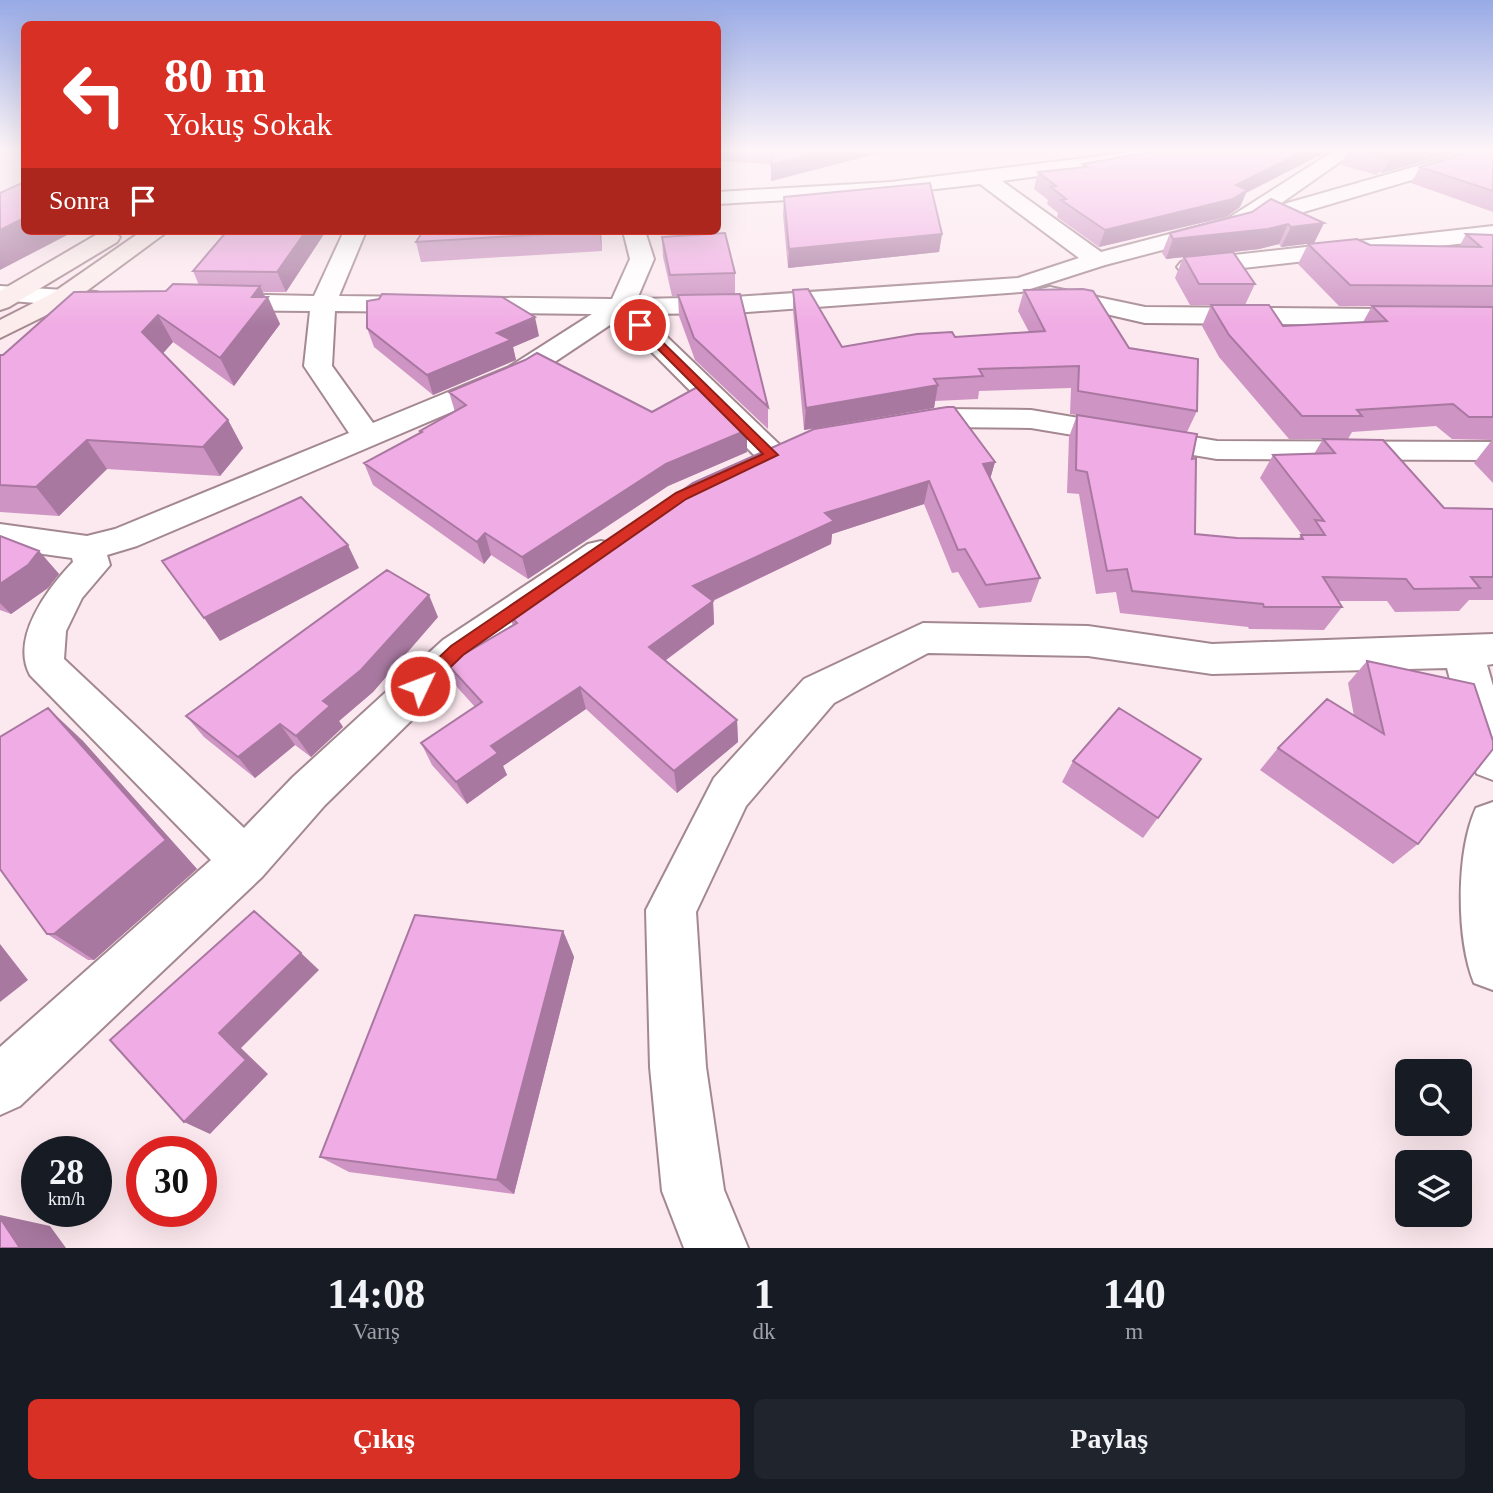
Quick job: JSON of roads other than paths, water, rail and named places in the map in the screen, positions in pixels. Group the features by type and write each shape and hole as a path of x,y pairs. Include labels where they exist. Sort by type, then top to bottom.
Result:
{"main road":[{"path":"5,297 112,235"},
{"path":"0,330 60,299 151,235"}],"street":[{"path":"1029,210 1097,260"},
{"path":"1235,224 1256,210"},
{"path":"1021,285 1097,260 1283,210"},
{"path":"199,301 621,307 734,305 1021,285 1493,233"},
{"path":"353,235 323,303 318,366 367,436"},
{"path":"0,536 87,548 125,538 519,373 621,307 642,259 635,235"},
{"path":"1021,285 1051,295 1145,314 1493,318"},
{"path":"5,297 115,300"},
{"path":"621,307 773,455"},
{"path":"873,430 942,418 1031,419 1217,450 1493,451"},
{"path":"0,1086 245,861 309,791 457,651 628,534"},
{"path":"87,548 92,565 67,591 47,631 44,664 245,861"},
{"path":"716,1248 693,1191 678,1067 671,910 730,793 819,691 923,638 1088,641 1212,659 1478,651 1493,761"},
{"path":"1493,823 1486,885 1493,964"}]}
